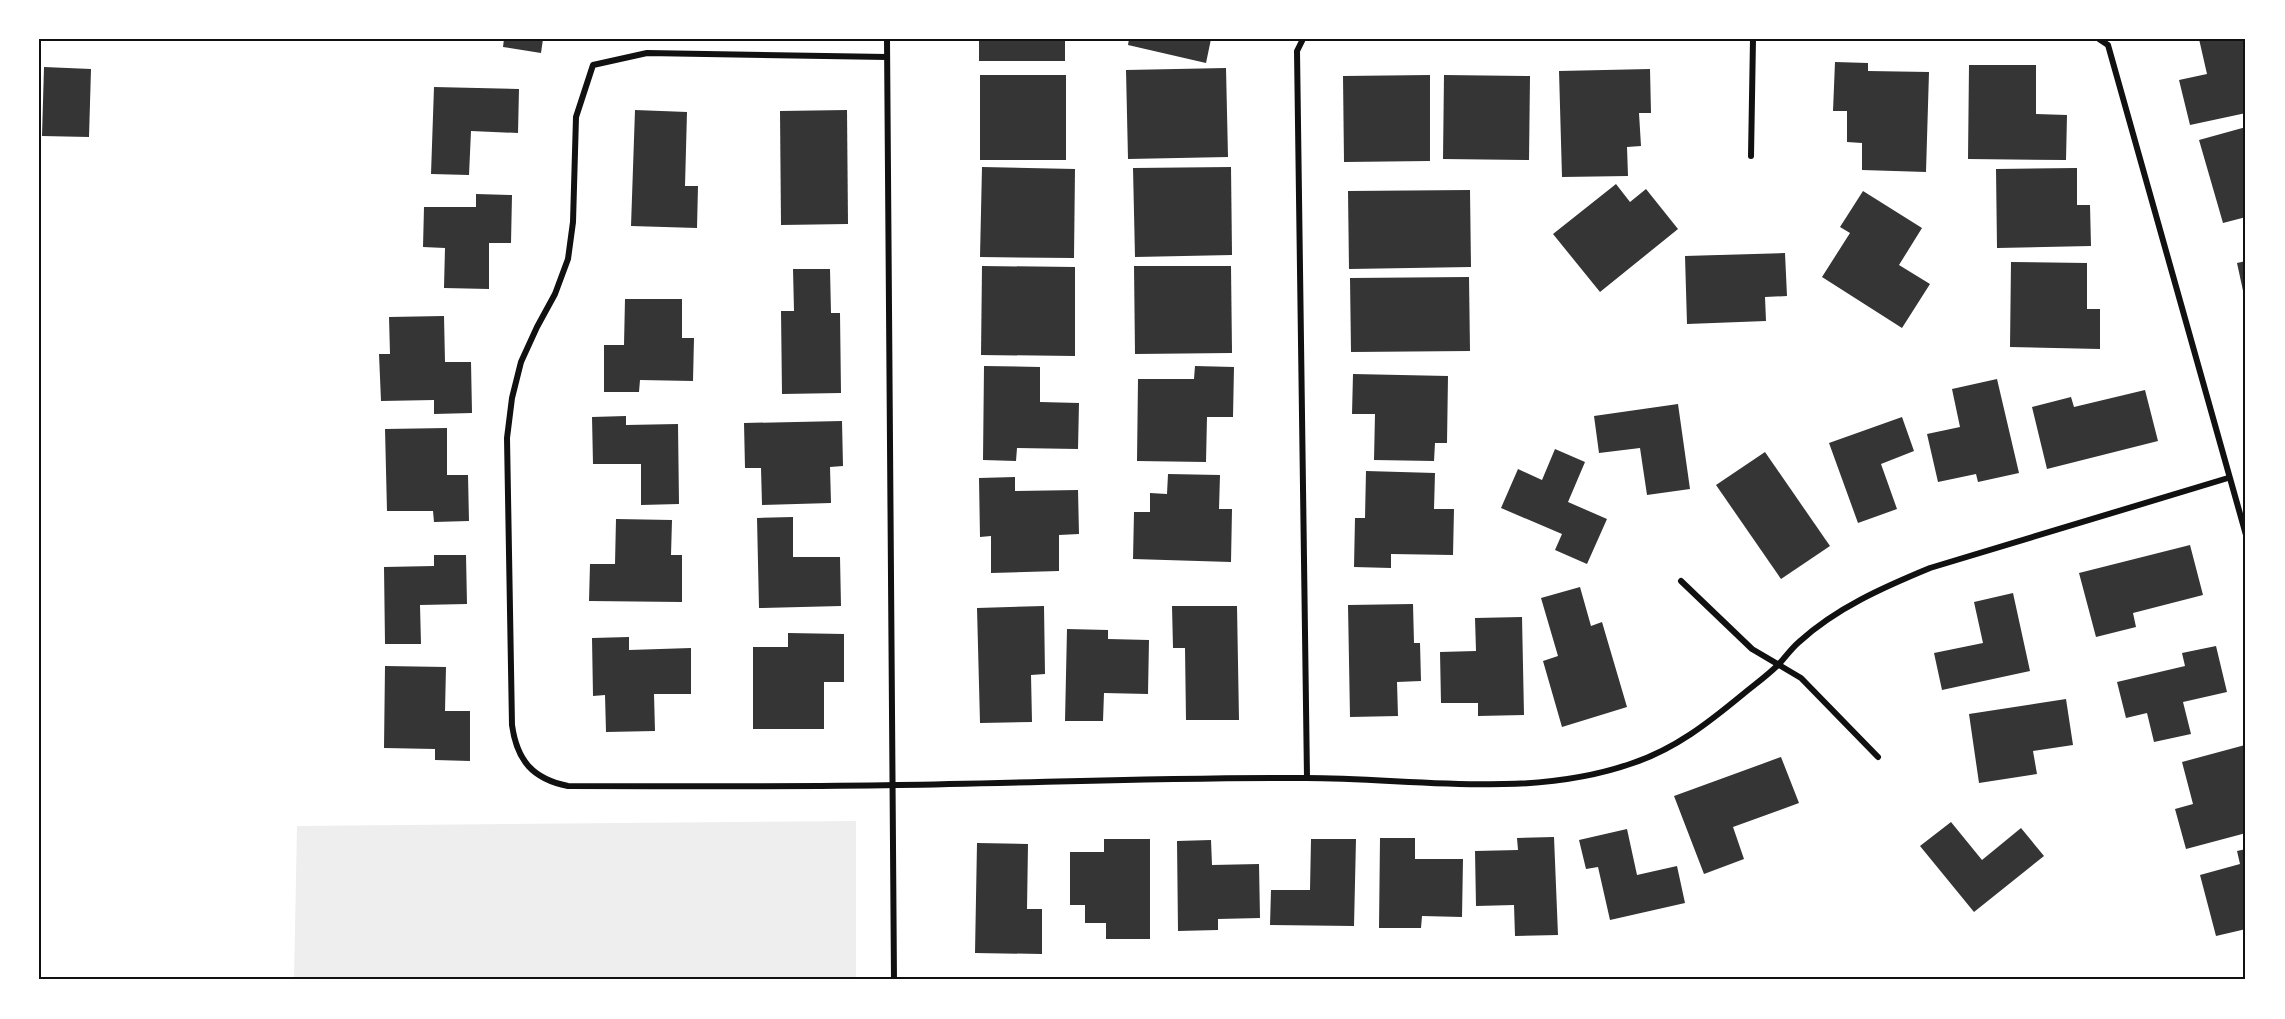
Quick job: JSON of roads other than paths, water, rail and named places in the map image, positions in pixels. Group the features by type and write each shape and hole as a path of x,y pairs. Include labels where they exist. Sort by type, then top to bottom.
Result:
{"street":[{"path":"887,39 894,980"},
{"path":"1303,39 1297,51 1307,778"},
{"path":"1751,156 1754,39"},
{"path":"2099,39 2108,45 2228,478 2246,535"},
{"path":"887,57 647,53 593,65 576,117 573,222 568,259 555,294 521,362 512,398 507,438 514,742 523,760 538,775 552,783 568,786 893,786 1307,778 1522,784 1561,782 1599,774 1637,762 1672,746 1706,725 1778,665 1799,642 1861,599 1894,583 1930,568 2228,478"},
{"path":"1681,581 1752,650 1801,678 1878,757"}]}
